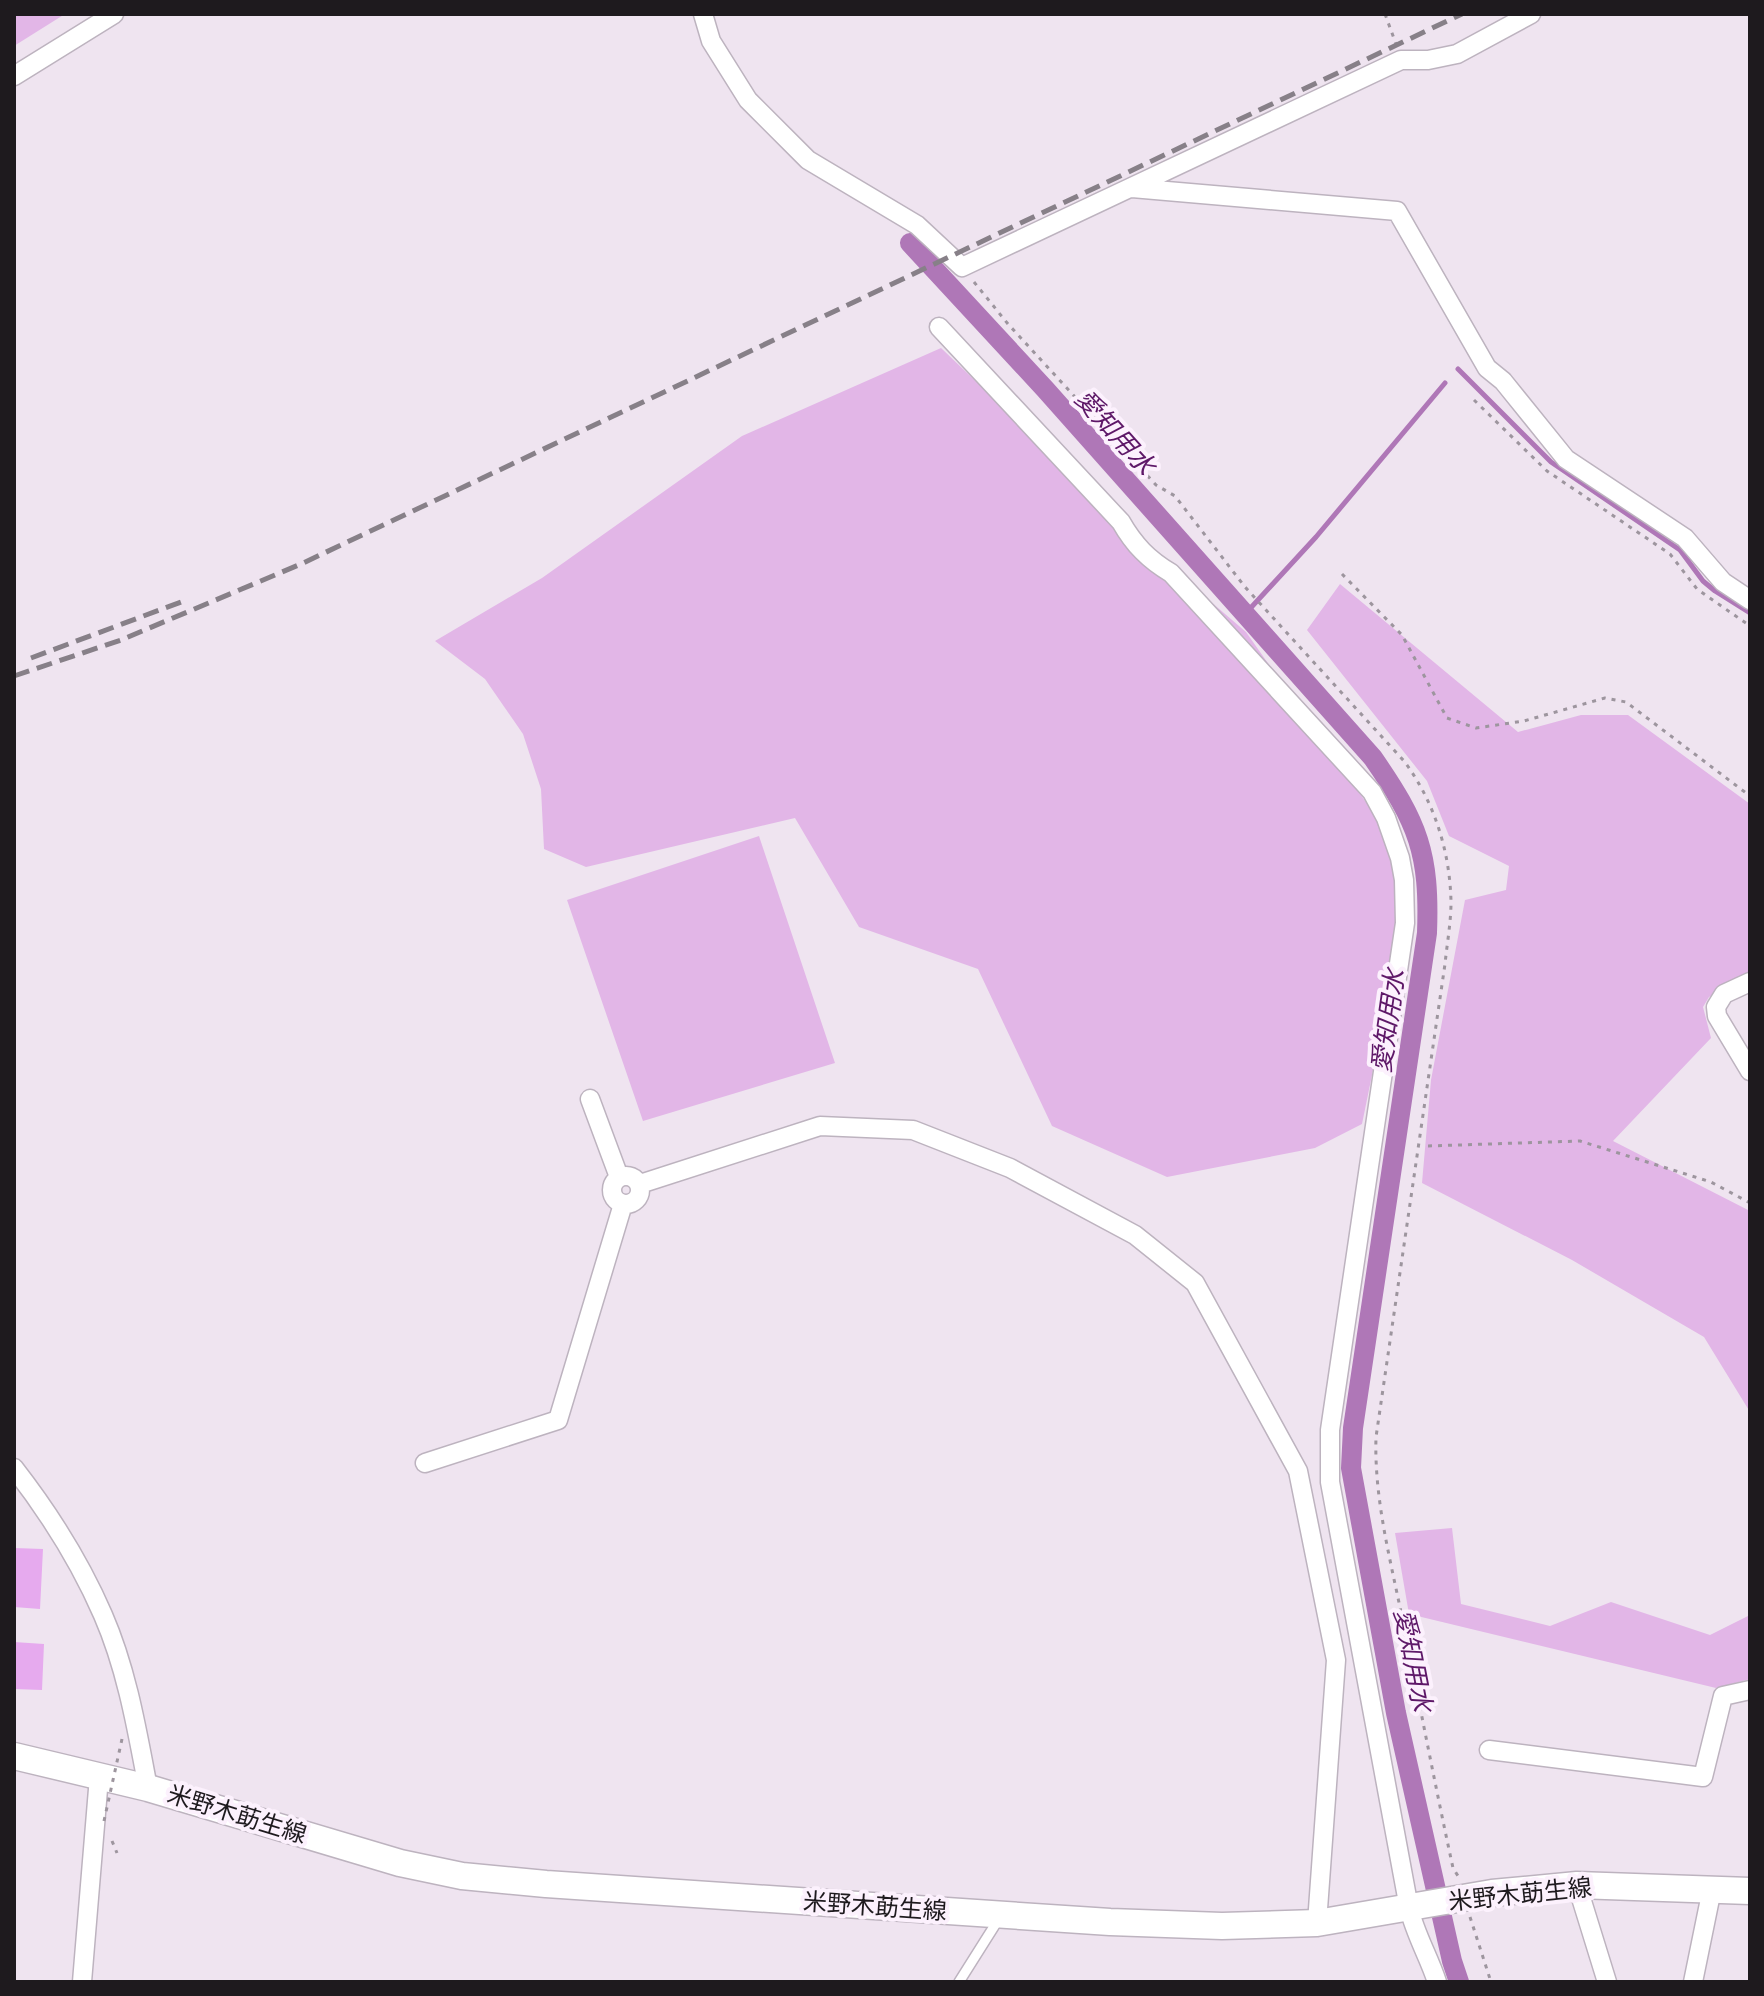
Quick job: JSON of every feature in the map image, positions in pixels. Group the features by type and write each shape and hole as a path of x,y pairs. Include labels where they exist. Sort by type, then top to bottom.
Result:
{"main road":[{"name":"米野木莇生線","path":"14,1756 148,1788 400,1863 462,1876 1002,1915 1222,1926 1317,1923 1463,1899 1577,1885 1750,1891"}],"street":[{"path":"14,76 114,14"},
{"path":"703,14 711,41 748,100 808,160 917,225 962,267 1401,60 1428,60 1457,54 1531,14"},
{"path":"1129,187 1397,211 1487,368 1503,381 1566,459 1685,538 1723,582 1750,600"},
{"path":"939,327 1121,522 1152,562 1171,573 1361,778 1386,818 1400,858 1405,923 1330,1430 1330,1482 1413,1926 1427,1951 1437,1982"},
{"path":"1750,982 1724,994 1716,1007 1717,1016 1750,1071"},
{"path":"590,1099 619,1177 612,1190 615,1199 623,1204 632,1203 639,1197 640,1184"},
{"path":"640,1184 820,1126 913,1130 1010,1168 1135,1235 1195,1283 1298,1471 1336,1660 1317,1923"},
{"path":"619,1177 628,1175 640,1184"},
{"path":"425,1463 558,1420 623,1204"},
{"path":"14,1468 50,1515 103,1615 135,1723 148,1788"},
{"path":"1489,1750 1703,1777 1723,1696 1750,1690"},
{"path":"82,1982 99,1777"},
{"path":"1577,1885 1607,1982"},
{"path":"1693,1982 1712,1889"}],"lane":[{"path":"959,1982 1002,1915"}],"path":[{"path":"1385,14 1401,60"},
{"path":"962,267 1008,324 1156,485 1175,496 1245,587 1404,761 1422,786 1437,820 1449,875 1450,919 1376,1437 1375,1466 1383,1520 1453,1868 1463,1884 1463,1899 1491,1982"},
{"path":"1474,400 1547,471 1670,554 1697,589 1750,626"},
{"path":"1342,574 1402,635 1447,718 1476,728 1524,721 1605,698 1626,702 1750,796"},
{"path":"1428,1146 1580,1141 1711,1182 1750,1203"},
{"path":"104,1821 122,1739"}],"shaded area":[{"path":"14,14 65,14 14,46"},
{"path":"941,348 1168,565 1246,632 1394,842 1402,928 1362,1124 1315,1148 1167,1177 1052,1126 978,969 859,927 795,818 586,867 544,849 541,789 523,734 485,679 435,641 542,578 742,436"},
{"path":"1340,584 1518,732 1581,715 1628,715 1750,804 1750,978 1709,997 1703,1007 1711,1038 1613,1141 1750,1211 1750,1412 1704,1337 1572,1260 1422,1183 1431,1080 1465,900 1506,890 1509,866 1449,836 1427,781 1307,630"},
{"path":"759,836 835,1063 643,1121 567,900"},
{"path":"1452,1528 1461,1604 1550,1626 1611,1602 1710,1635 1750,1615 1750,1679 1716,1688 1409,1614 1395,1533"}],"building":[{"path":"14,1548 43,1549 40,1609 14,1607"},
{"path":"14,1642 44,1644 42,1690 14,1689"}],"waterway":[{"name":"愛知用水","path":"910,243 1045,389 1373,758 1401,802 1418,840 1426,881 1427,933 1353,1428 1351,1468 1396,1713 1459,1982"},
{"path":"1458,369 1551,462 1680,550 1703,581 1750,613"},
{"path":"1246,613 1316,537 1445,383"}],"railway":[{"path":"14,676 121,640 301,564 1462,14"},
{"path":"31,658 181,602"}]}
